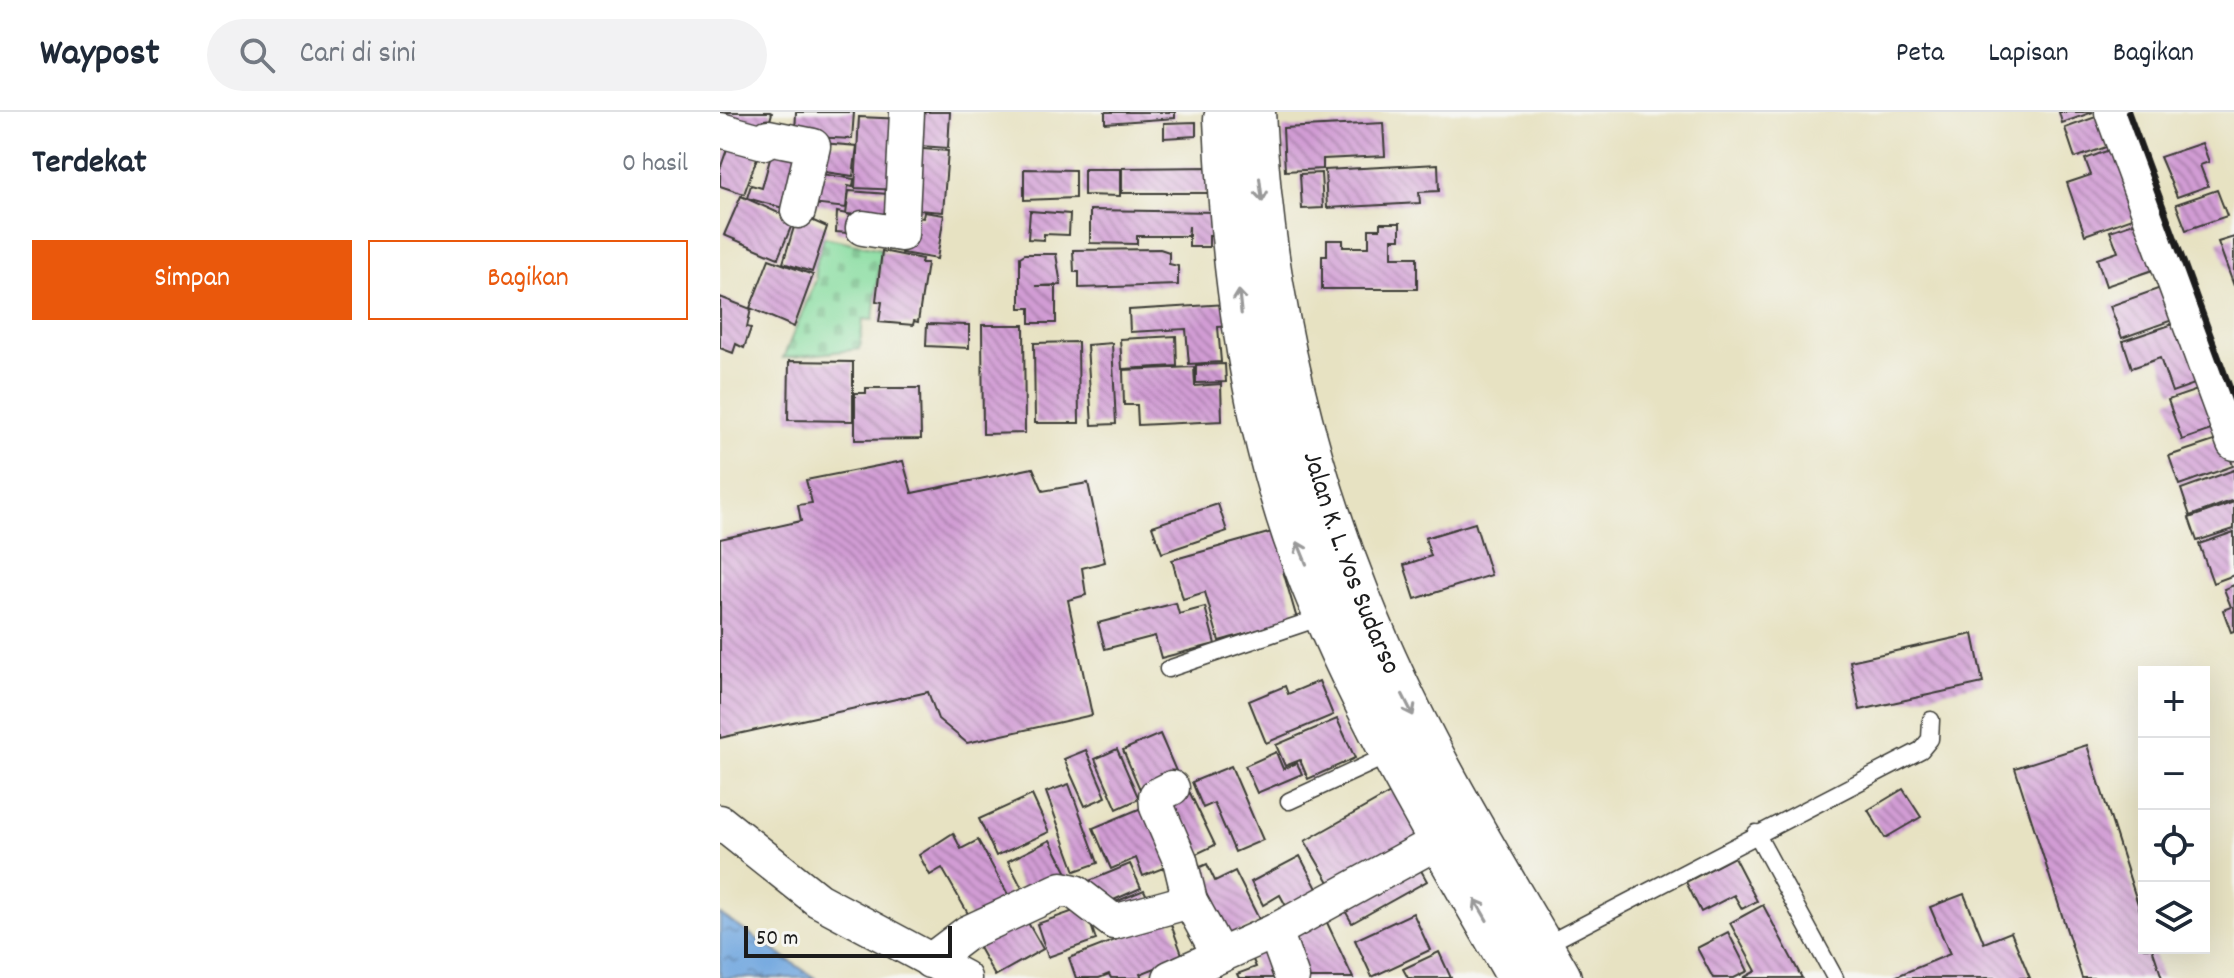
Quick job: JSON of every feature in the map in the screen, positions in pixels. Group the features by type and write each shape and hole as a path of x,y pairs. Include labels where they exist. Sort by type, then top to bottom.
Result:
{"highway":[{"name":"Jalan K. L. Yos Sudarso","path":"1225,112 1229,202 1242,325 1269,447 1295,536 1344,610 1455,833"},
{"name":"Jalan K. L. Yos Sudarso","path":"1253,112 1284,364 1344,610 1394,752 1455,833 1540,968"}],"street":[{"path":"863,228 901,234 907,112"},
{"path":"2112,112 2234,443"},
{"path":"720,130 764,142 768,137 813,146 798,211"},
{"path":"1172,788 1156,796 1155,800 1180,860 1190,901 1219,954"},
{"path":"720,822 818,900 964,978"},
{"path":"1170,978 1275,931 1455,833"},
{"path":"930,961 967,933 1062,889 1075,892 1114,922 1190,901"},
{"path":"1275,931 1292,978"}],"lane":[{"path":"1168,669 1344,610"},
{"path":"1540,968 1756,833 1921,750 1930,739 1931,720"},
{"path":"1289,801 1394,752"},
{"path":"1756,833 1835,978"}],"green space":[{"path":"824,237 881,249 873,320 863,319 860,349 783,358 816,280 815,267"}],"water":[{"path":"720,914 815,978 720,978"}],"building":[{"path":"720,112 772,113 765,138 720,124"},
{"path":"796,112 854,112 852,139 795,136"},
{"path":"909,112 950,112 948,148 906,145"},
{"path":"1105,112 1175,112 1175,118 1105,123"},
{"path":"2059,112 2093,112 2062,123"},
{"path":"2104,114 2115,144 2075,158 2065,128"},
{"path":"859,117 903,119 900,190 855,188"},
{"path":"1196,122 1196,136 1164,138 1164,123"},
{"path":"1383,123 1385,156 1323,159 1323,169 1285,171 1283,128"},
{"path":"732,135 762,144 744,194 720,186 720,169"},
{"path":"822,143 857,146 853,176 811,170"},
{"path":"2202,143 2209,162 2200,165 2208,186 2177,197 2160,157"},
{"path":"2120,146 2144,214 2085,235 2067,183 2091,175 2085,159"},
{"path":"910,148 948,151 943,212 905,209"},
{"path":"811,150 794,211 747,198 751,185 762,188 772,152"},
{"path":"1438,164 1439,191 1419,192 1420,203 1327,208 1325,170"},
{"path":"1213,167 1213,193 1122,193 1122,168"},
{"path":"1024,169 1075,170 1075,198 1024,200"},
{"path":"1084,169 1120,169 1120,196 1084,195"},
{"path":"808,172 854,179 853,187 848,186 846,208 803,203"},
{"path":"1321,173 1323,208 1302,209 1300,174"},
{"path":"2217,190 2227,216 2186,230 2176,204"},
{"path":"849,191 901,195 899,219 846,214"},
{"path":"741,196 794,220 778,258 724,235"},
{"path":"1090,210 1217,212 1218,235 1209,235 1209,247 1189,247 1189,226 1188,236 1137,236 1137,244 1090,243"},
{"path":"1030,211 1070,214 1069,235 1044,234 1044,240 1028,239"},
{"path":"837,212 861,217 860,234 836,232"},
{"path":"924,212 944,215 937,259 902,253 908,216 923,218"},
{"path":"798,214 827,227 812,272 783,263"},
{"path":"2145,219 2162,267 2106,286 2097,259 2118,252 2110,231"},
{"path":"1380,223 1400,223 1400,239 1392,239 1392,257 1417,257 1417,289 1322,289 1322,256 1327,256 1327,240 1343,240 1343,247 1369,247 1369,229 1380,229"},
{"path":"2234,237 2234,286 2218,242"},
{"path":"1160,249 1169,252 1169,264 1178,266 1178,285 1079,288 1079,272 1074,272 1073,250"},
{"path":"882,251 922,259 921,263 927,263 918,322 914,321 913,325 879,322 882,302 876,301"},
{"path":"1025,254 1056,254 1061,285 1036,286 1056,286 1056,323 1030,323 1030,308 1020,308 1020,257"},
{"path":"769,259 813,275 794,327 750,308"},
{"path":"2169,285 2181,317 2122,338 2110,306"},
{"path":"720,297 751,309 747,327 751,328 744,348 736,344 733,353 720,348"},
{"path":"1227,304 1228,326 1218,327 1221,362 1189,364 1186,329 1130,332 1129,310"},
{"path":"2185,320 2206,380 2172,392 2160,358 2132,368 2123,341"},
{"path":"927,324 969,325 969,348 926,346"},
{"path":"982,325 1024,325 1025,433 983,434"},
{"path":"1176,336 1177,366 1122,369 1120,339"},
{"path":"1078,342 1079,423 1035,423 1034,343"},
{"path":"1112,343 1116,424 1092,425 1087,345"},
{"path":"789,361 853,362 853,421 788,420"},
{"path":"1225,364 1226,382 1196,383 1196,365"},
{"path":"1194,367 1195,386 1221,384 1222,421 1138,425 1137,405 1124,405 1123,370"},
{"path":"2206,387 2220,427 2182,440 2168,400"},
{"path":"866,388 920,388 921,439 855,440 855,393 866,393"},
{"path":"2223,438 2233,466 2179,485 2169,456"},
{"path":"903,461 912,493 1033,468 1043,491 1088,483 1105,562 1082,568 1086,595 1068,600 1092,715 967,743 938,719 928,692 720,738 720,539 801,521 798,505 812,503 806,480"},
{"path":"2234,470 2234,500 2190,516 2181,489"},
{"path":"2234,502 2234,529 2197,541 2189,518"},
{"path":"1218,504 1227,531 1162,553 1152,526"},
{"path":"1475,523 1491,575 1415,599 1404,565 1431,556 1425,538"},
{"path":"1279,530 1290,569 1283,571 1297,619 1219,641 1205,592 1183,599 1172,560"},
{"path":"2234,532 2234,575 2213,583 2199,544"},
{"path":"2234,585 2234,631 2231,632 2223,610 2231,607 2224,589"},
{"path":"1176,603 1179,614 1205,607 1215,644 1161,658 1155,636 1105,649 1098,623"},
{"path":"1973,634 1983,683 1860,710 1850,661"},
{"path":"1319,681 1333,715 1266,743 1249,701 1285,686 1288,694"},
{"path":"1337,719 1355,758 1308,779 1300,760 1285,766 1276,745"},
{"path":"1160,734 1179,778 1142,794 1123,750"},
{"path":"2087,745 2138,904 2138,954 2154,954 2162,978 2082,978 2015,768"},
{"path":"1117,749 1139,799 1117,809 1095,759"},
{"path":"1086,750 1106,797 1085,806 1064,759"},
{"path":"1276,752 1283,769 1297,763 1302,774 1257,793 1245,766"},
{"path":"1231,766 1263,840 1235,852 1214,803 1203,808 1192,782"},
{"path":"1069,784 1098,863 1075,871 1046,792"},
{"path":"1401,787 1423,846 1336,894 1305,841"},
{"path":"1903,789 1921,817 1885,838 1868,810"},
{"path":"1190,793 1215,845 1190,857 1164,805"},
{"path":"1032,795 1049,832 996,856 979,819"},
{"path":"1151,804 1176,863 1143,876 1136,858 1111,869 1093,828"},
{"path":"953,833 961,849 978,840 1010,898 971,919 942,868 930,875 919,855"},
{"path":"1050,840 1069,877 1027,898 1008,861"},
{"path":"1300,856 1323,900 1292,917 1280,895 1263,905 1251,882"},
{"path":"1734,857 1757,901 1742,909 1734,895 1701,912 1686,882"},
{"path":"1414,858 1427,881 1352,923 1339,900"},
{"path":"1130,864 1141,888 1109,902 1082,884"},
{"path":"1207,864 1215,881 1235,871 1260,921 1222,940 1189,872"},
{"path":"1144,890 1152,907 1113,903"},
{"path":"1964,894 1984,943 2011,932 2030,978 1892,978 1950,954 1930,907"},
{"path":"1763,905 1802,978 1743,978 1756,971 1730,923"},
{"path":"1085,907 1096,940 1048,957 1037,924"},
{"path":"1413,913 1430,950 1372,977 1355,940"},
{"path":"1023,914 1043,949 995,976 978,946"},
{"path":"1323,914 1353,978 1303,978 1282,933"},
{"path":"1169,919 1183,957 1140,974 1142,978 1111,978 1109,974 1099,978 1076,978 1069,958"},
{"path":"1728,932 1748,971 1734,978 1713,978 1697,948"},
{"path":"1270,944 1284,978 1239,978 1237,974 1256,967 1250,953"},
{"path":"1439,952 1451,978 1408,978 1403,969"}],"railway":[{"path":"2128,112 2234,400"}]}
